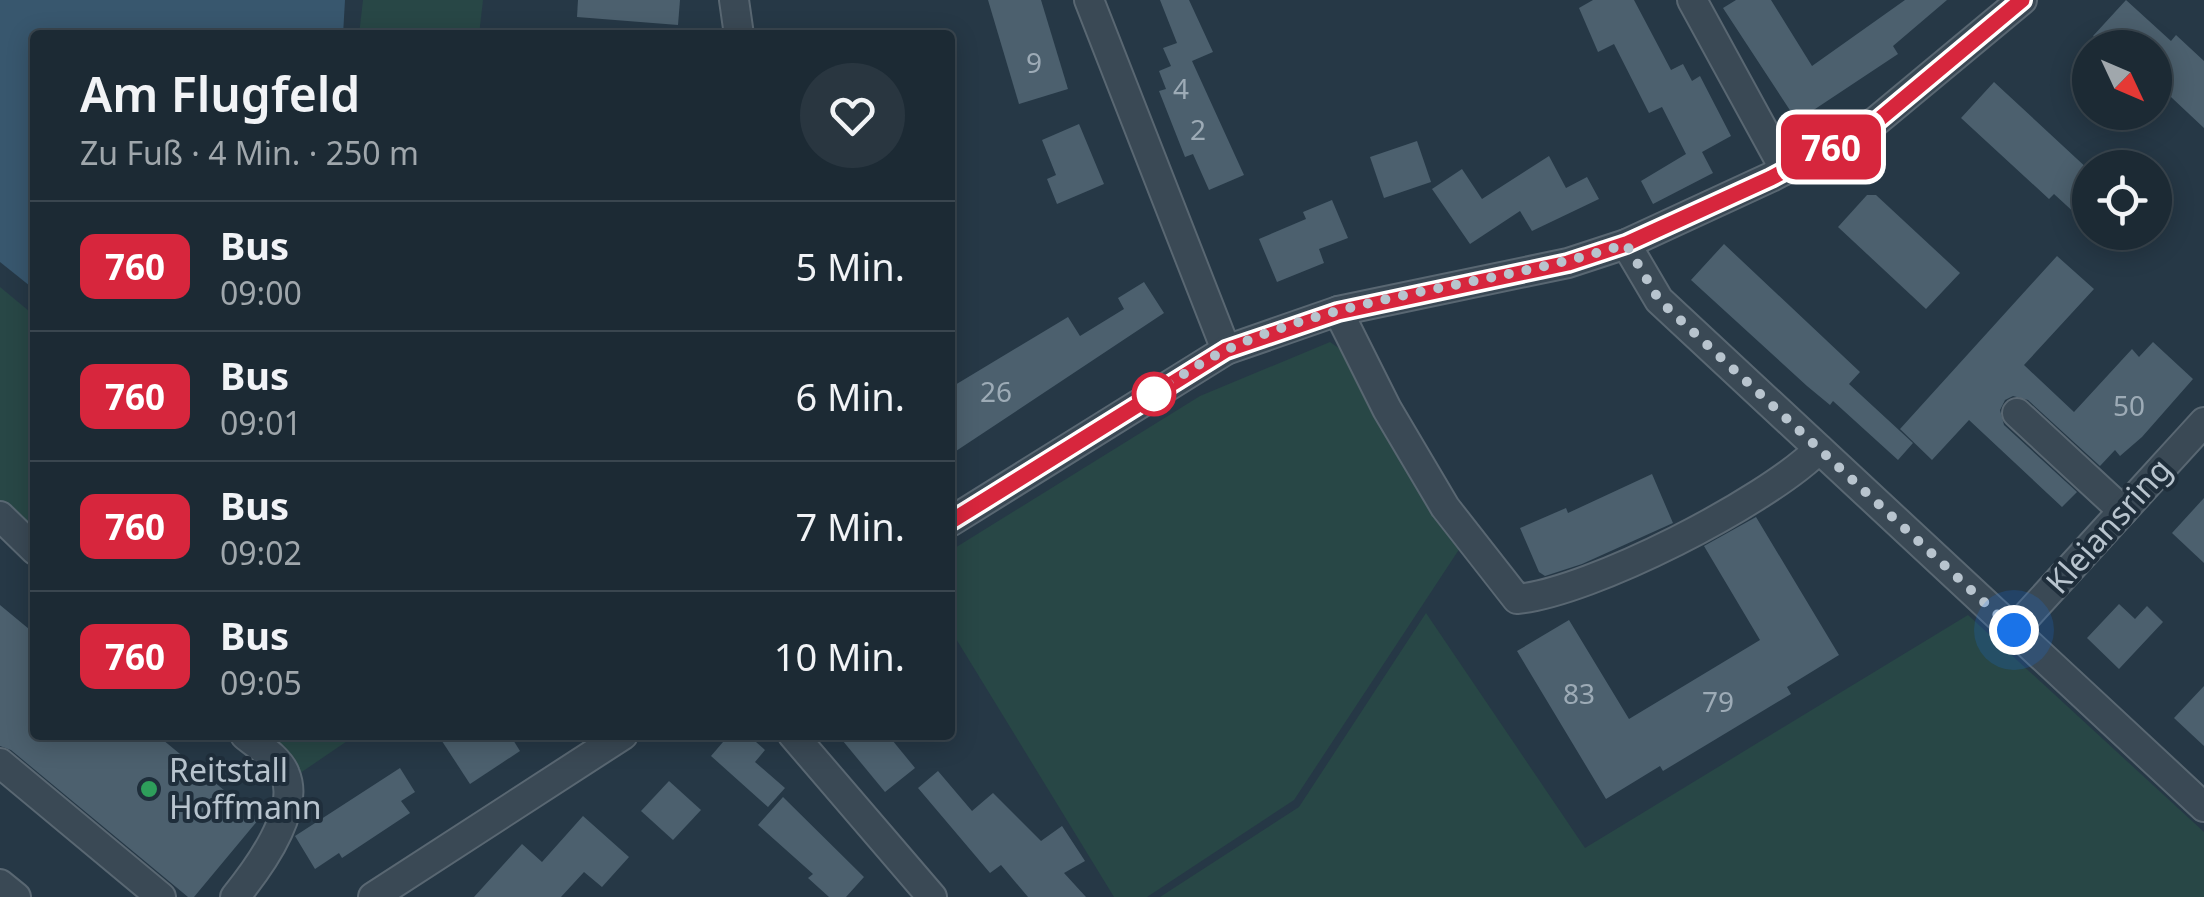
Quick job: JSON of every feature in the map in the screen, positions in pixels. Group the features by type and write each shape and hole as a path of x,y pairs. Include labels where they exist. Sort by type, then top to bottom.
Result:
{"street":[{"path":"734,0 738,30"},
{"path":"1089,0 1226,350"},
{"path":"1692,0 1785,170"},
{"path":"955,519 1226,350 1338,312 1568,263 1626,244 1785,170 1876,122 2022,0"},
{"path":"1626,244 1659,300 2204,806"},
{"path":"1338,312 1387,409 1445,507 1517,599 1543,596 1687,534 1796,472 1819,449"},
{"path":"2016,413 2123,510"},
{"name":"Kleiansring","path":"2014,630 2204,422"},
{"path":"0,516 30,545"},
{"path":"235,897 274,843 284,815 287,781 277,762 251,740"},
{"path":"373,897 616,740"},
{"path":"797,740 932,897"},
{"path":"0,764 161,897"},
{"path":"0,884 16,897"}],"green space":[{"path":"363,0 483,0 480,30 360,30"},
{"path":"0,287 30,312 30,547 0,520"},
{"path":"1330,342 1343,351 1415,486 1460,548 1294,800 1147,897 1114,897 955,637 955,548 1200,396"},
{"path":"1426,613 1585,848 1968,615 2204,832 2204,897 1160,897 1299,807"},
{"path":"250,740 349,740 293,778"}],"water":[{"path":"0,0 345,0 343,30 30,30 30,286 0,262"}],"building":[{"path":"578,0 680,0 678,25 577,17"},
{"path":"988,0 1041,0 1068,89 1019,104"},
{"path":"1160,0 1189,0 1213,52 1192,61 1244,175 1209,190 1193,154 1185,157 1159,91 1166,89 1159,71 1171,66 1163,48 1177,43"},
{"path":"1593,0 1634,0 1671,70 1683,64 1692,81 1700,76 1731,136 1702,152 1713,173 1653,204 1641,181 1686,154 1662,107 1649,113 1614,44 1598,52 1579,8"},
{"path":"1736,0 1771,0 1812,66 1905,0 1947,0 1893,46 1898,54 1797,121 1723,8"},
{"path":"2126,0 2159,30 2098,30"},
{"path":"2176,35 2204,61 2204,128 2172,98 2172,40"},
{"path":"1994,82 2072,154 2072,210 2054,194 2049,199 1961,118"},
{"path":"1079,124 1104,184 1057,204 1047,179 1056,175 1042,140"},
{"path":"1417,141 1431,182 1384,198 1370,157"},
{"path":"1549,156 1566,188 1587,177 1599,199 1532,231 1520,211 1470,244 1432,189 1462,169 1482,199"},
{"path":"1867,195 1876,195 1960,273 1926,309 1838,227"},
{"path":"1332,200 1348,238 1319,249 1324,263 1277,282 1259,239 1306,219 1303,212"},
{"path":"1724,244 1860,372 1849,384 1913,443 1898,460 1833,401 1830,405 1807,386 1691,280"},
{"path":"2057,256 2094,289 2024,365 2074,412 2132,349 2139,357 2153,342 2193,379 2142,437 2120,456 2115,450 2100,466 2028,400 2013,396 2005,400 2000,410 2004,425 2077,492 2062,507 1969,420 1932,460 1900,429"},
{"path":"1144,282 1164,313 955,452 955,385 1068,317 1080,336 1124,309 1118,298"},
{"path":"1652,474 1673,523 1582,564 1545,576 1539,572 1520,528 1566,508 1568,513"},
{"path":"2204,498 2204,563 2172,533"},
{"path":"1756,517 1839,655 1787,687 1791,694 1663,771 1660,766 1606,799 1517,651 1569,620 1629,719 1760,640 1704,546"},
{"path":"2119,604 2135,619 2147,606 2163,622 2119,669 2087,638"},
{"path":"0,605 30,630 30,740 163,740 259,819 194,897 188,897 11,750 0,746"},
{"path":"2204,686 2204,746 2174,718"},
{"path":"441,740 513,740 520,751 470,784"},
{"path":"725,740 754,740 765,750 755,762 785,788 768,807 711,756"},
{"path":"842,740 892,740 915,768 885,792"},
{"path":"400,768 415,792 401,801 410,813 342,858 339,853 315,869 295,836"},
{"path":"938,771 972,811 993,793 1041,841 1062,826 1085,861 1064,873 1086,897 1028,897 1001,865 990,873 918,788"},
{"path":"669,781 701,810 673,840 641,811"},
{"path":"783,797 864,877 846,897 829,897 808,878 813,874 758,825"},
{"path":"583,816 629,857 602,887 584,872 561,897 474,897 522,844 542,862"}],"bus line":[{"name":"760","path":"955,519 1226,350 1338,312 1568,263 1626,244 1771,178 1876,122 2022,0"}],"place":[{"name":"Reitstall Hoffmann","path":"149,789"}],"route":[{"path":"1154,394 1226,350 1338,312 1568,263 1626,244 1659,300 2014,630"}]}
